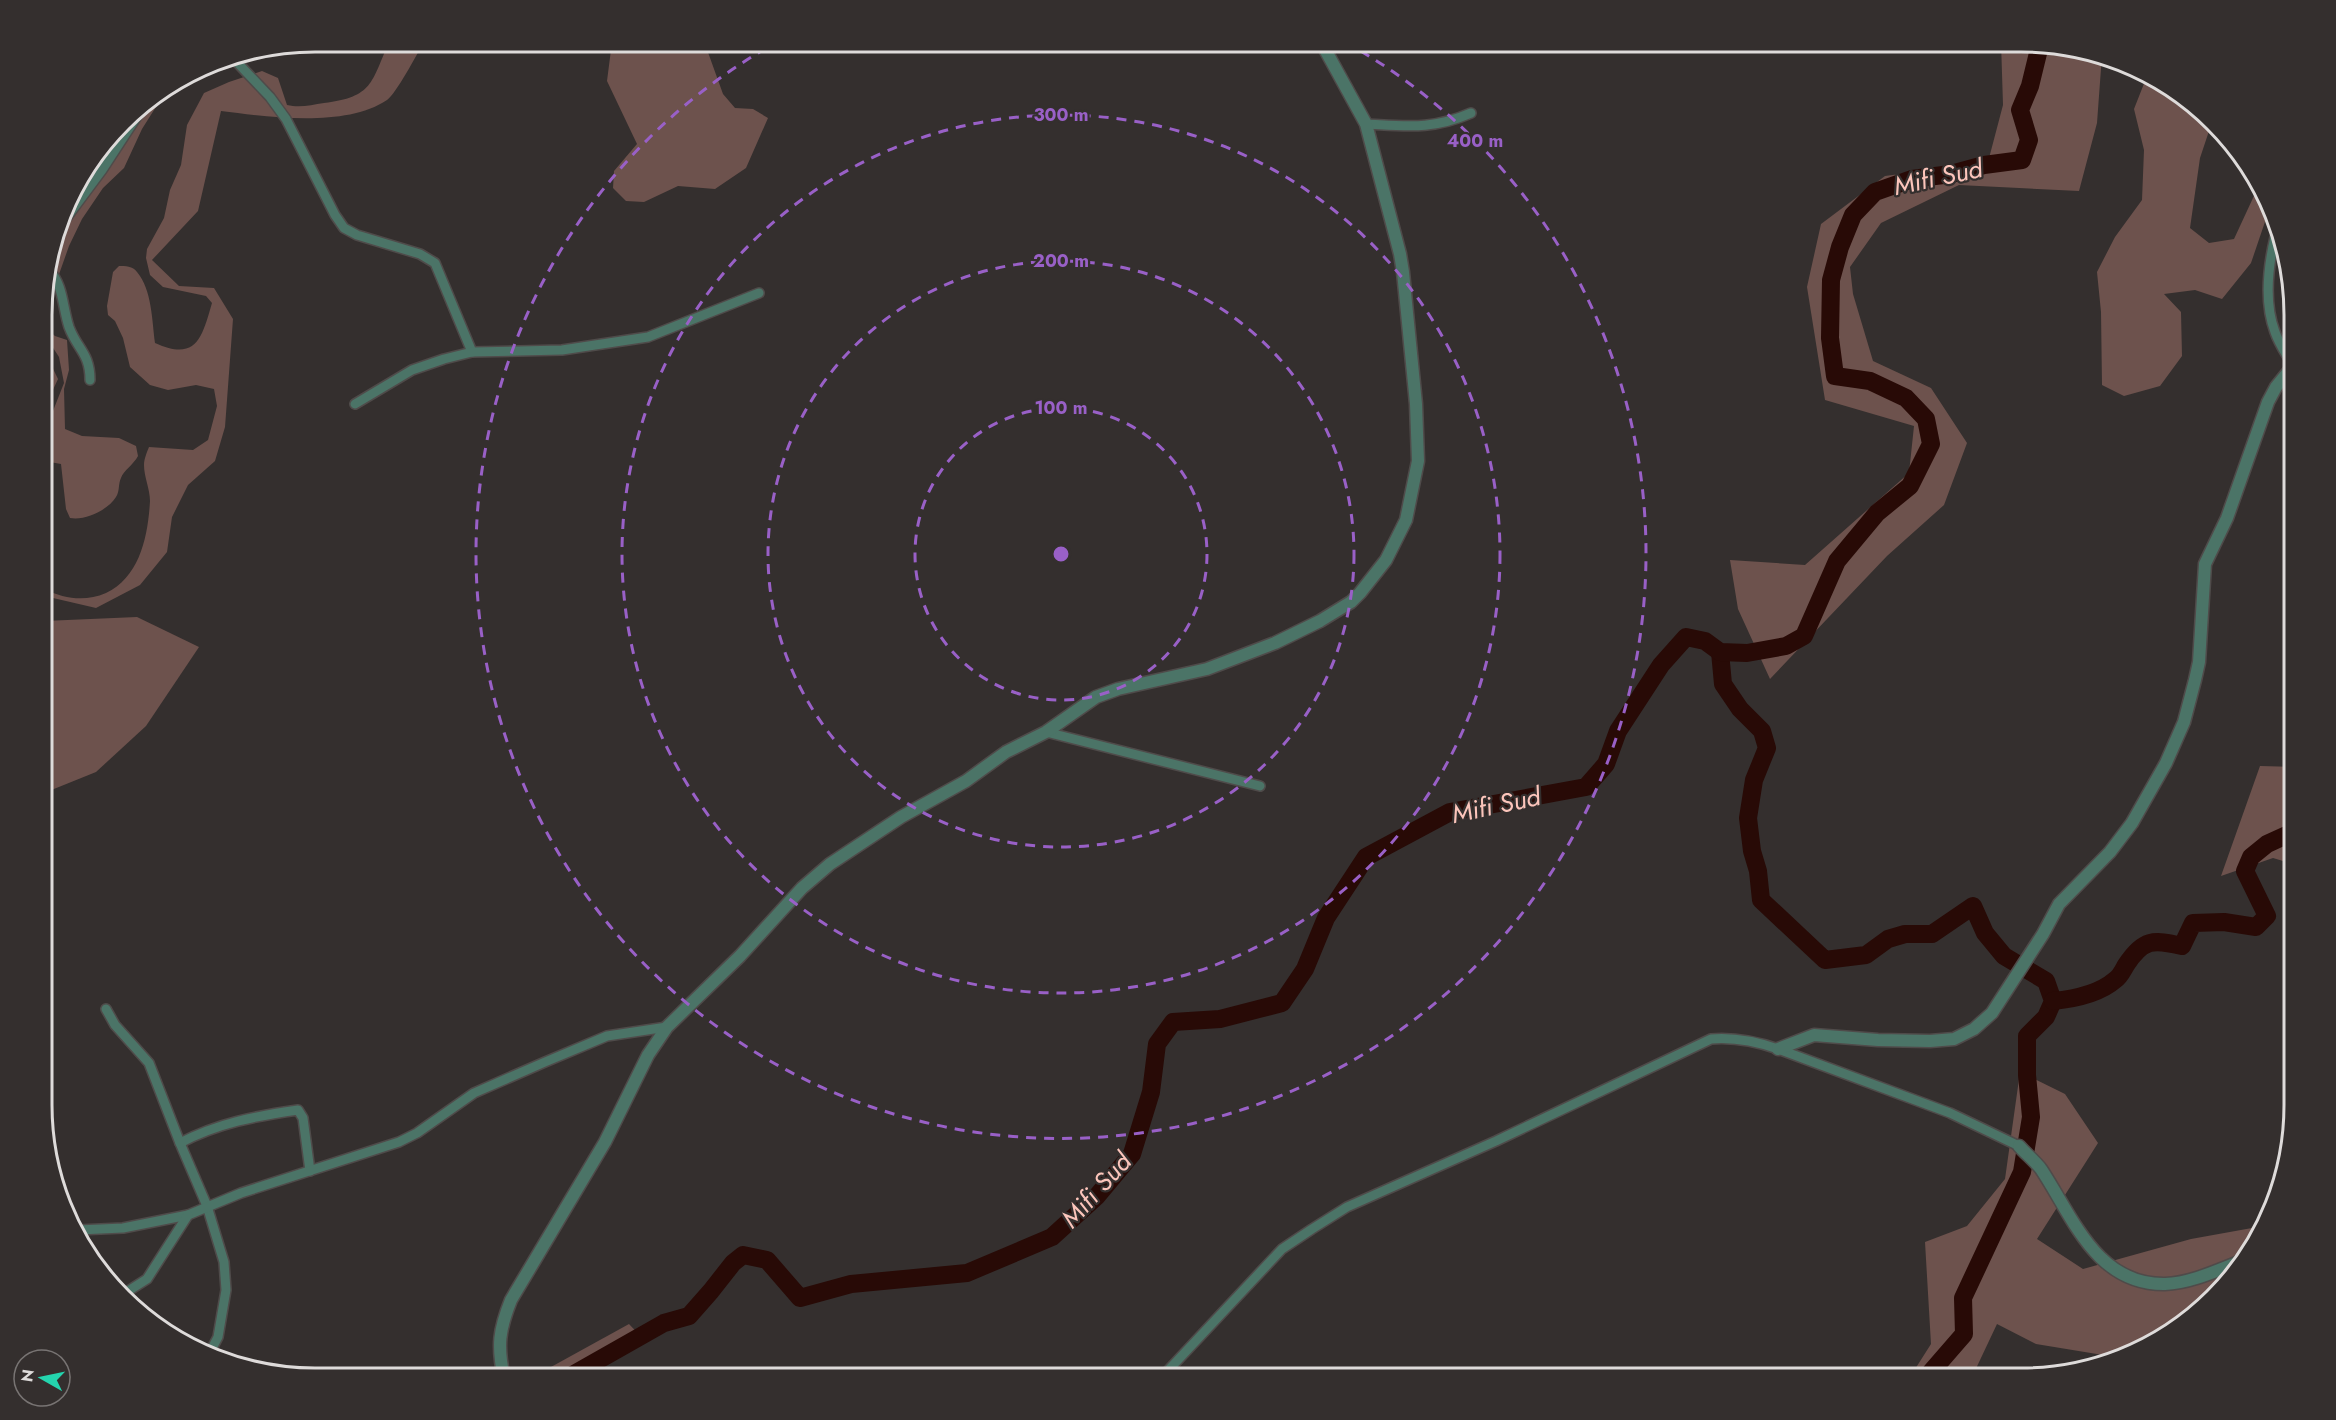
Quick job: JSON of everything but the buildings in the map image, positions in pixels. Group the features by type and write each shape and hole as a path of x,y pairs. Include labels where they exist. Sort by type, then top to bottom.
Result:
{"street":[{"path":"502,1368 499,1357 501,1324 511,1300 605,1142 648,1055 668,1027 740,956 802,888 830,864 901,817 966,781 1006,752 1046,732 1096,697 1118,689 1207,669 1275,643 1320,621 1351,602 1390,553 1406,520 1418,454 1416,405 1401,254 1366,124 1326,52"},
{"path":"238,64 286,119 335,215 344,228 357,235 420,254 435,263 472,352"},
{"path":"1366,124 1422,127 1445,124 1471,113"},
{"path":"79,200 124,136"},
{"path":"2274,244 2269,273 2270,316 2275,334 2284,350"},
{"path":"56,278 69,327 89,361 90,380"},
{"path":"355,404 412,370 472,352 562,350 648,337 759,293"},
{"path":"1778,1049 1814,1035 1930,1041 1954,1040 1974,1029 1992,1013 2048,926 2059,903 2110,852 2132,823 2166,763 2184,722 2195,680 2205,564 2227,518 2268,402 2284,377"},
{"path":"1046,732 1260,786"},
{"path":"106,1009 115,1025 149,1063 207,1206 224,1262 226,1290 218,1337 213,1346"},
{"path":"84,1229 147,1224 188,1215 207,1206 408,1137 474,1093 607,1036 668,1027"},
{"path":"1170,1368 1282,1249 1347,1207 1496,1142 1711,1039 1730,1037 1752,1040 1950,1113 2019,1146 2040,1166 2062,1206 2096,1255 2110,1266 2138,1280 2165,1284 2186,1281 2228,1266"},
{"path":"180,1143 211,1128 240,1120 298,1110 303,1118 310,1172"},
{"path":"130,1290 147,1279 188,1215"}],"shaded area":[{"path":"385,52 418,52 391,96 370,109 329,117 306,118 284,118 221,111 198,211 152,260 179,286 214,288 233,319 225,427 215,461 188,485 172,517 167,552 140,585 96,608 52,598 52,592 67,597 98,596 118,586 127,577 140,554 147,528 150,501 144,465 149,447 193,450 208,440 217,406 214,389 196,385 168,390 150,385 130,367 123,338 115,321 108,315 107,306 113,272 119,266 131,267 146,287 155,343 180,350 189,348 201,336 212,303 206,296 163,287 150,275 146,258 147,249 164,218 170,190 181,165 187,125 204,93 262,71 278,78 287,105 306,106 352,97 368,86"},
{"path":"611,52 708,52 723,94 735,108 753,109 768,118 746,168 715,189 678,186 644,202 626,201 613,188 614,171 637,144 607,81"},
{"path":"2001,52 2055,55 2101,65 2097,123 2079,191 1959,185 1881,223 1850,267 1853,294 1873,361 1931,388 1967,443 1944,505 1887,556 1770,679 1738,609 1730,560 1805,565 1909,473 1914,426 1825,400 1807,287 1821,224 1885,176 1988,162 2003,105"},
{"path":"2144,84 2181,107 2208,132 2200,158 2190,228 2209,243 2234,239 2254,196 2265,221 2251,263 2222,299 2195,290 2164,294 2181,312 2182,356 2160,386 2124,396 2102,385 2101,312 2097,272 2115,237 2142,200 2144,150 2134,109"},
{"path":"157,106 142,129 124,168 103,188 82,219 55,281 66,231 88,184 118,142"},
{"path":"52,333 67,340 69,370 64,389 65,429 82,436 119,438 136,446 138,456 122,475 118,492 112,502 102,510 82,518 70,518 66,509 61,464 52,462 52,413 64,383 59,357 52,346"},
{"path":"52,367 58,379 52,392"},
{"path":"137,617 199,647 146,726 96,772 52,790 52,621"},
{"path":"2260,766 2284,767 2284,861 2273,858 2221,876"},
{"path":"2020,1072 2065,1094 2098,1143 2037,1239 2083,1269 2191,1239 2252,1228 2229,1265 2194,1302 2152,1332 2105,1354 2036,1344 1997,1324 1976,1368 1916,1368 1931,1344 1925,1242 1967,1226 2005,1179"},
{"path":"629,1324 646,1342 598,1368 549,1368"}],"waterway":[{"name":"Mifi Sud","path":"585,1368 664,1323 689,1316 733,1263 743,1255 767,1260 800,1298 851,1284 967,1273 1052,1237 1097,1196 1132,1154 1151,1092 1157,1044 1173,1022 1220,1019 1282,1003 1305,969 1326,918 1366,857 1450,812 1586,787 1606,764 1618,731 1661,665 1686,637 1705,641 1720,652 1747,653 1786,646 1804,636 1837,561 1877,513 1910,486 1931,444 1926,419 1906,398 1870,381 1835,376 1830,338 1831,280 1840,247 1853,215 1875,192 1912,179 2022,160 2029,140 2020,110 2030,86 2038,53"},
{"path":"1720,652 1723,684 1740,709 1762,731 1767,748 1754,780 1748,818 1761,900 1825,960 1866,955 1888,939 1905,934 1932,934 1973,906 1985,933 2004,956 2046,981 2053,1001 2046,1017 2027,1036 2027,1075 2031,1117 2022,1172 1963,1298 1964,1334 1934,1368"},
{"path":"2053,1001 2086,995 2109,985 2118,977 2132,956 2149,943 2163,942 2182,946 2193,923 2224,922 2256,927 2267,916 2245,871 2251,857 2267,844 2284,836"}]}
